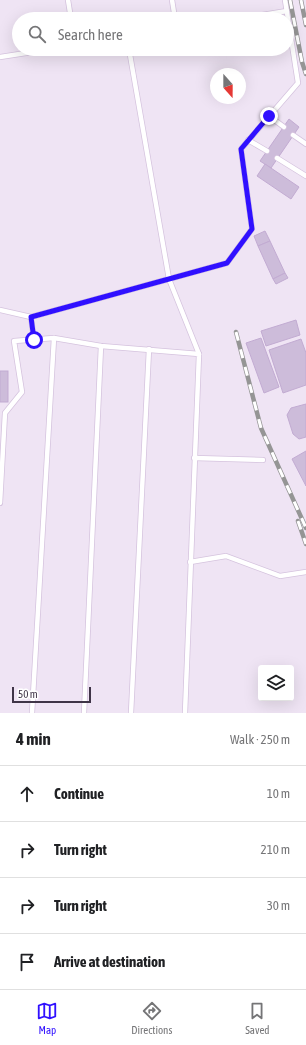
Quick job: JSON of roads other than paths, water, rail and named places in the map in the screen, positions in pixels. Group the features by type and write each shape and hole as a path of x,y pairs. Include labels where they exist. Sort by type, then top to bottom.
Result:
{"lane":[{"path":"68,0 70,12"},
{"path":"172,0 174,12"},
{"path":"281,12 287,11 285,0"},
{"path":"0,57 12,55"},
{"path":"130,56 169,279 199,354 185,713"},
{"path":"0,310 31,317 227,263 252,229 241,149 298,83 294,56"},
{"path":"269,116 284,127"},
{"path":"293,135 306,144"},
{"path":"248,140 267,151"},
{"path":"277,158 306,176"},
{"path":"31,317 34,340"},
{"path":"0,503 5,413 22,392 14,340 54,338 101,346 199,354"},
{"path":"32,713 54,338"},
{"path":"84,713 101,346"},
{"path":"131,713 149,349"},
{"path":"194,458 263,460"},
{"path":"190,562 226,556 280,576 306,572"}],"railway":[{"path":"290,0 292,12"},
{"path":"301,0 306,25"},
{"path":"294,21 302,62 306,74"},
{"path":"236,332 261,428 306,528"},
{"path":"298,521 306,544"}]}
